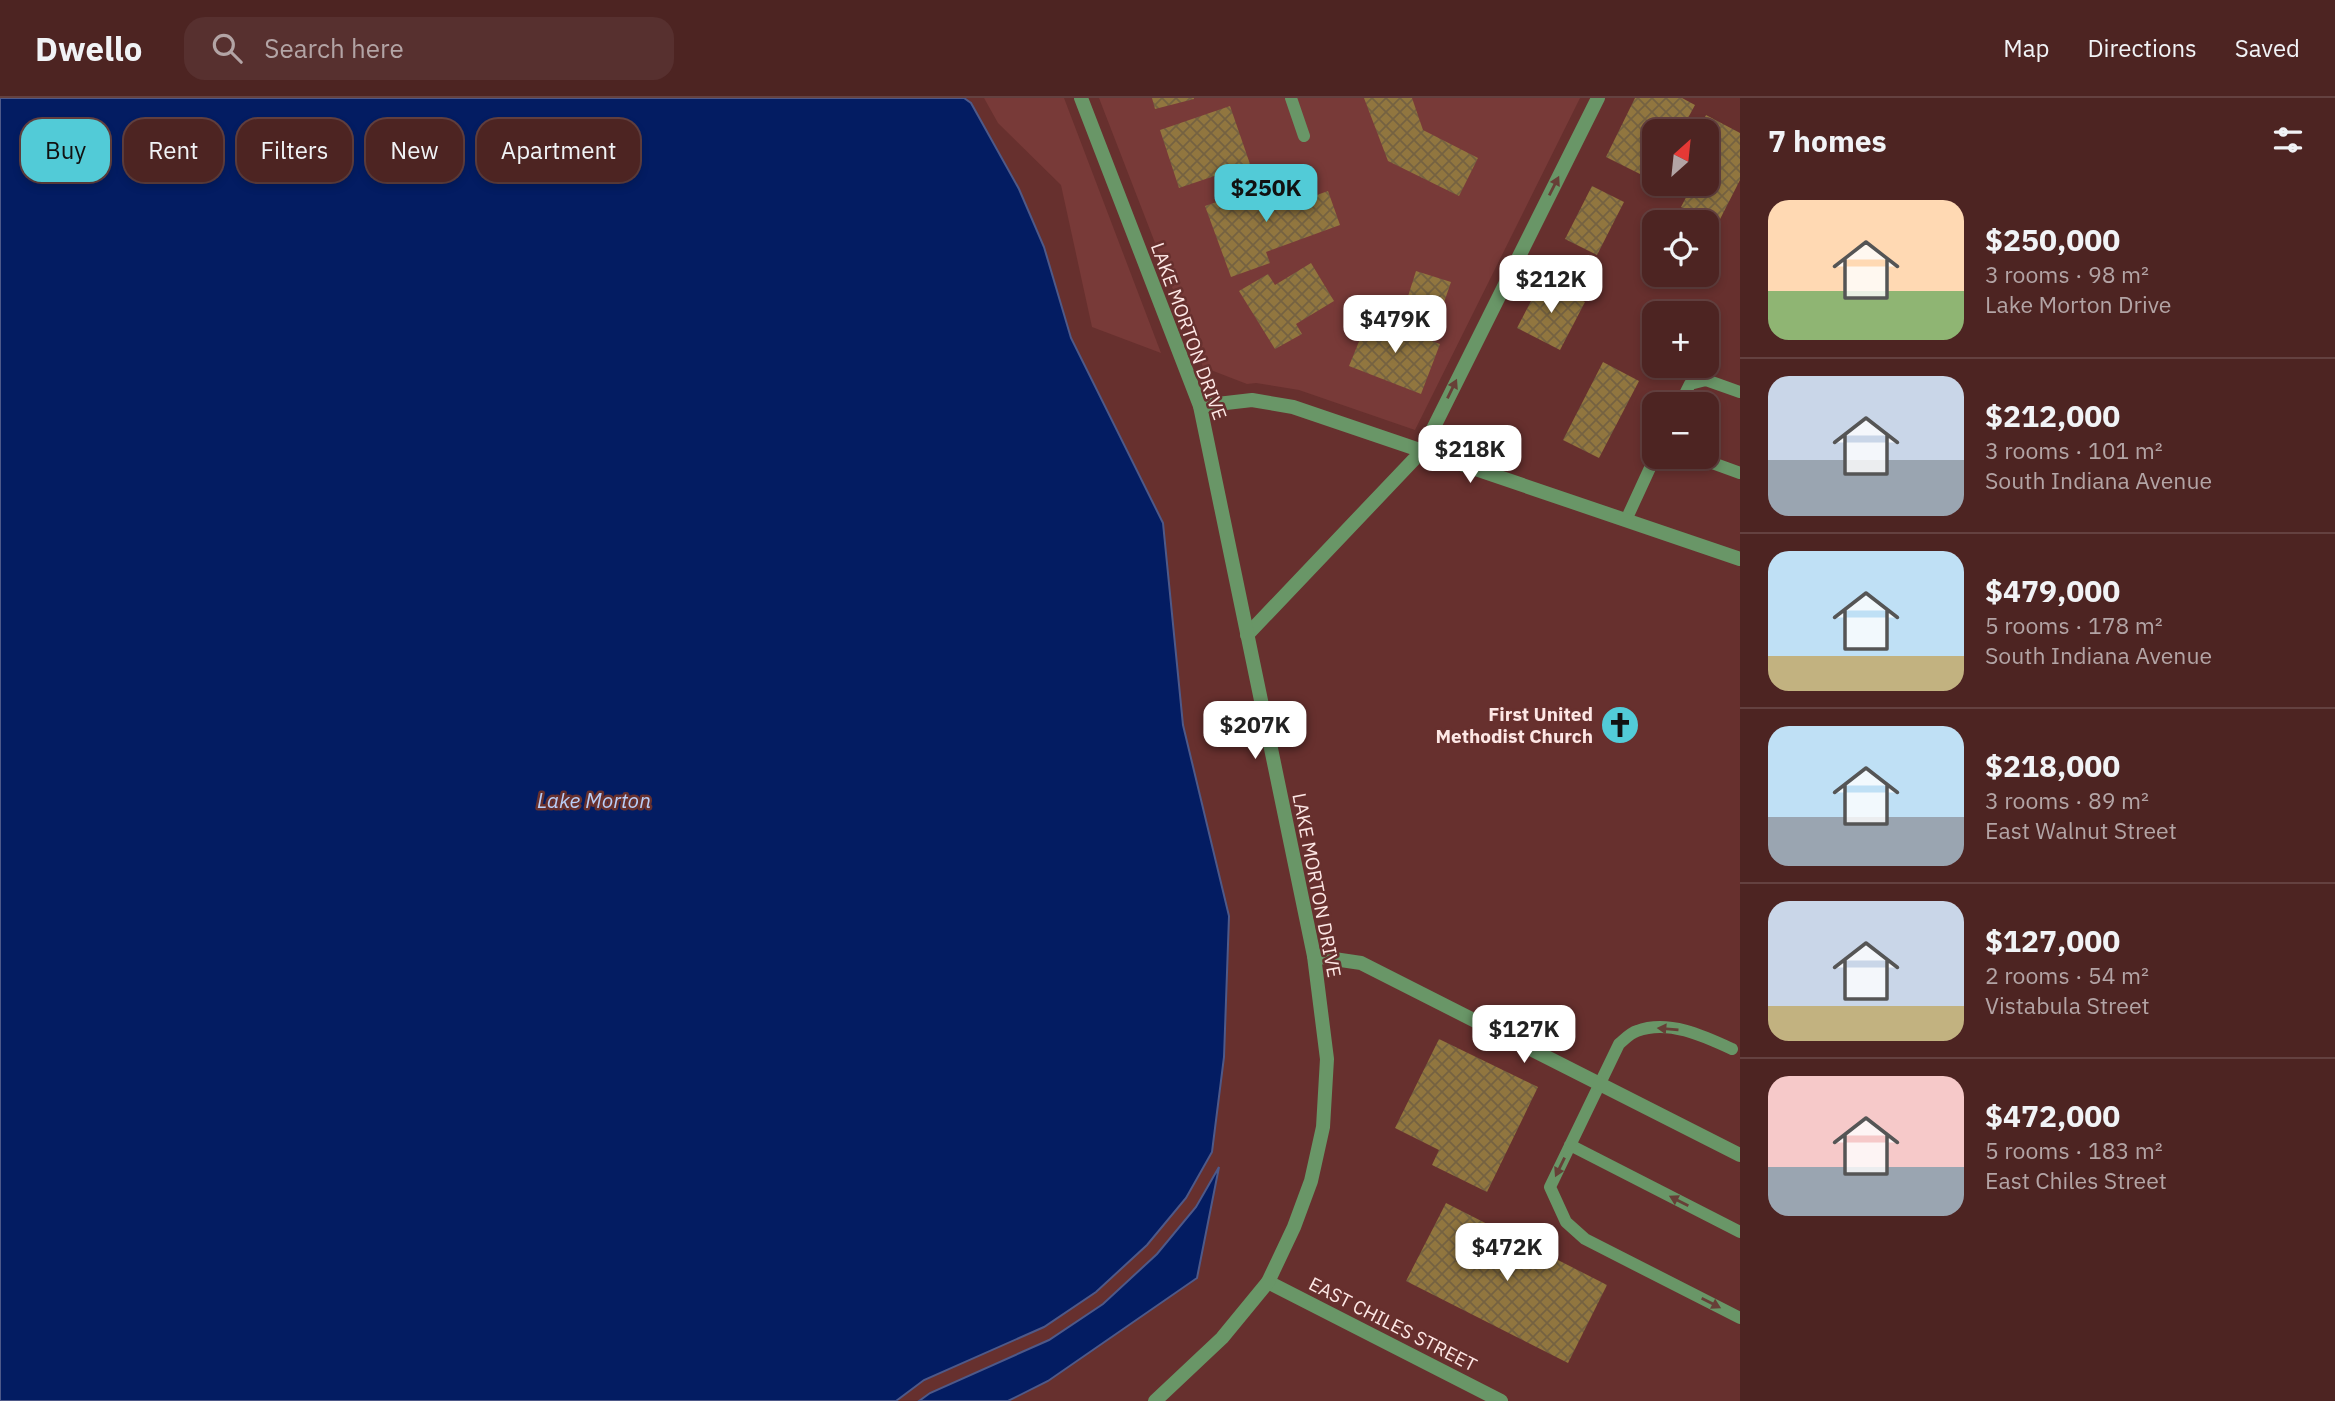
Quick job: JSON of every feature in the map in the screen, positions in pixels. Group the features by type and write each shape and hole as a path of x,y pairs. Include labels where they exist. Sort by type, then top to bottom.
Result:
{"street":[{"name":"LAKE MORTON DRIVE","path":"1081,98 1200,406 1314,956 1327,1059 1323,1127 1311,1181 1294,1227 1268,1282 1222,1338 1154,1401"},
{"path":"1247,635 1422,451 1598,98"},
{"path":"1200,406 1252,400 1293,407 1740,559"},
{"path":"1314,956 1361,963 1740,1155"},
{"name":"EAST CHILES STREET","path":"1268,1282 1501,1401"}],"lane":[{"path":"1290,98 1304,136"},
{"path":"1685,392 1689,384 1706,380 1740,392"},
{"path":"1719,465 1740,473"},
{"path":"1626,520 1650,469"},
{"path":"1732,1049 1699,1034 1661,1027 1636,1031 1619,1044 1550,1186 1566,1222 1585,1239 1740,1318"},
{"path":"1570,1145 1740,1232"}],"shaded area":[{"path":"984,98 1064,98 1161,353 1092,327 1061,185 998,123"},
{"path":"1099,98 1580,98 1415,430 1299,390 1247,384 1203,367"}],"water":[{"name":"Lake Morton","path":"0,98 964,98 971,103 1019,189 1044,247 1071,338 1163,523 1183,725 1229,916 1224,1057 1212,1152 1186,1198 1147,1245 1096,1292 1044,1327 924,1380 896,1401 0,1401"},
{"path":"1219,1167 1197,1278 1048,1381 1008,1401 919,1401 930,1393 1049,1340 1103,1304 1157,1254 1196,1207"}],"building":[{"path":"1152,98 1194,98 1194,99 1155,109"},
{"path":"1364,98 1412,98 1423,130 1478,158 1459,196 1388,161"},
{"path":"1635,98 1682,98 1695,105 1687,119 1642,119 1642,175 1606,157"},
{"path":"1230,106 1250,164 1179,188 1160,130"},
{"path":"1719,122 1740,133 1740,180 1719,221 1719,210 1687,210 1681,207 1687,196 1719,196"},
{"path":"1277,181 1286,206 1328,191 1340,225 1266,252 1270,263 1231,277 1205,206"},
{"path":"1592,186 1624,202 1597,255 1565,239"},
{"path":"1311,263 1334,301 1296,324 1302,334 1275,349 1239,291 1268,274 1275,285"},
{"path":"1416,271 1451,282 1437,323 1403,312"},
{"path":"1542,280 1585,302 1560,350 1517,328"},
{"path":"1369,317 1440,344 1421,394 1349,366"},
{"path":"1603,362 1639,381 1599,458 1563,440"},
{"path":"1439,1039 1538,1087 1487,1192 1432,1165 1439,1150 1395,1128"},
{"path":"1446,1203 1607,1285 1568,1363 1406,1281"}],"place":[{"name":"First United Methodist Church","path":"1620,725"}]}
